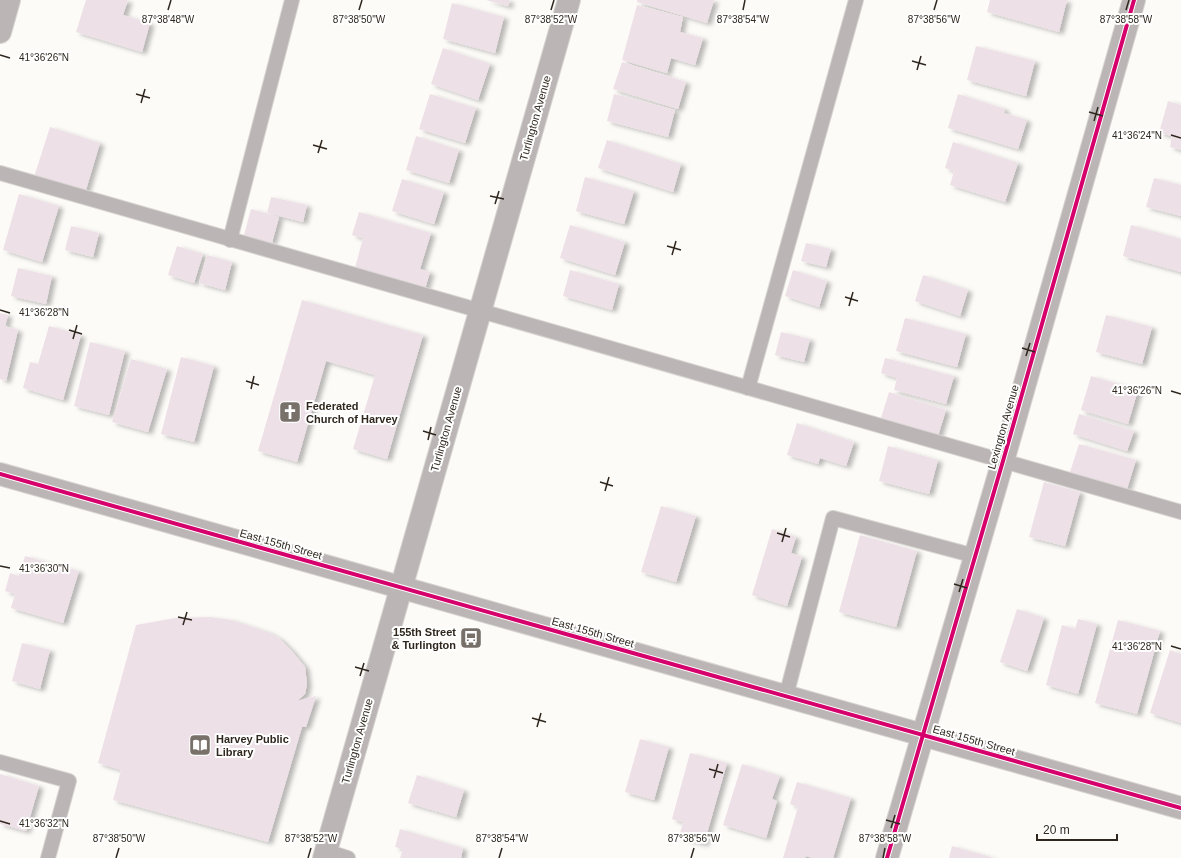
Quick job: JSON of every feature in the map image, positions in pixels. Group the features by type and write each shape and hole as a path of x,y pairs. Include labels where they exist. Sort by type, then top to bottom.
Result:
{"street":[{"path":"0,32 9,0"},
{"name":"Turlington Avenue","path":"325,855 569,0"},
{"name":"Lexington Avenue","path":"887,858 1003,461 1134,0"},
{"name":"East 155th Street","path":"0,474 1181,808"}],"lane":[{"path":"230,240 292,0"},
{"path":"748,388 856,0"},
{"path":"0,173 1181,512"},
{"path":"786,696 833,518 975,556"},
{"path":"0,762 68,781 48,858"},
{"path":"325,855 348,858"}],"building":[{"path":"86,0 128,0 123,15 150,23 142,52 76,32"},
{"path":"486,0 510,0 508,6"},
{"path":"637,0 714,0 707,23 637,2"},
{"path":"990,0 1067,0 1059,32 987,12"},
{"path":"452,3 504,17 495,53 443,39"},
{"path":"637,5 683,17 680,32 703,38 695,65 671,58 667,73 622,60"},
{"path":"976,46 1035,61 1026,96 967,80"},
{"path":"443,48 490,64 478,100 431,84"},
{"path":"622,62 686,82 678,109 613,89"},
{"path":"430,94 476,108 465,143 419,129"},
{"path":"614,94 675,110 668,137 607,121"},
{"path":"958,94 1005,109 1004,113 1027,120 1018,149 948,128"},
{"path":"1168,101 1181,105 1181,150 1170,147 1172,136 1159,133"},
{"path":"50,127 100,143 85,193 34,177"},
{"path":"416,136 459,150 449,183 406,170"},
{"path":"607,140 681,164 673,192 598,168"},
{"path":"953,142 1018,163 1005,202 950,185 954,171 945,168"},
{"path":"585,177 634,191 624,224 576,211"},
{"path":"1154,178 1181,185 1181,216 1146,207"},
{"path":"402,179 444,192 434,224 392,211"},
{"path":"19,194 59,206 42,262 3,250"},
{"path":"271,197 307,205 303,222 267,213"},
{"path":"251,209 279,217 272,243 244,235"},
{"path":"359,212 431,233 420,269 430,272 425,289 355,268 363,238 352,235"},
{"path":"570,225 625,242 615,275 560,258"},
{"path":"1131,225 1181,239 1181,272 1123,256"},
{"path":"71,226 99,233 93,257 65,250"},
{"path":"806,243 831,249 826,267 801,261"},
{"path":"177,246 203,254 194,283 168,275"},
{"path":"207,255 232,262 225,290 199,283"},
{"path":"18,268 52,276 46,304 11,296"},
{"path":"570,270 619,284 612,310 563,296"},
{"path":"793,270 827,281 819,307 785,296"},
{"path":"923,275 968,290 960,316 915,301"},
{"name":"Federated Church of Harvey","path":"302,300 423,335 387,459 353,449 375,375 326,361 297,462 258,451"},
{"path":"0,313 8,315 5,326 18,330 6,381 0,379"},
{"path":"1106,315 1152,327 1142,364 1096,352"},
{"path":"905,318 966,334 957,367 896,351"},
{"path":"49,326 81,335 63,400 23,388 30,362 38,364"},
{"path":"781,332 810,339 804,362 775,355"},
{"path":"90,342 125,351 109,415 74,406"},
{"path":"181,357 214,366 194,442 161,434"},
{"path":"885,358 954,376 946,404 894,390 897,378 881,373"},
{"path":"131,359 167,369 148,432 112,422"},
{"path":"1091,376 1138,390 1128,424 1081,410"},
{"path":"889,392 946,410 938,436 881,418"},
{"path":"1079,414 1134,431 1127,451 1073,434"},
{"path":"797,423 854,442 846,466 820,458 818,464 787,455"},
{"path":"1079,444 1136,460 1127,489 1070,472"},
{"path":"888,446 938,460 929,494 879,481"},
{"path":"1044,482 1080,492 1065,546 1029,537"},
{"path":"661,506 696,516 676,582 641,572"},
{"path":"772,529 796,537 791,553 802,557 787,606 752,595"},
{"path":"860,535 917,551 896,627 839,612"},
{"path":"25,556 79,571 63,623 11,608 15,594 5,591 10,573 19,576"},
{"path":"1017,609 1044,618 1027,671 1000,662"},
{"name":"Harvey Public Library","path":"210,617 232,620 268,632 280,639 305,667 307,684 305,694 297,701 316,696 306,727 302,727 268,842 113,800 121,770 98,763 136,625 175,618"},
{"path":"1078,619 1097,624 1078,694 1046,685 1062,625 1075,629"},
{"path":"1118,620 1160,631 1137,714 1095,703"},
{"path":"22,643 50,650 40,689 12,681"},
{"path":"1170,650 1181,654 1181,723 1150,713"},
{"path":"640,739 669,747 654,800 625,792"},
{"path":"690,753 727,763 704,844 679,837 683,822 672,819"},
{"path":"742,764 780,776 772,799 777,801 766,838 723,825"},
{"path":"0,774 39,786 26,831 0,824"},
{"path":"417,775 464,790 456,817 408,803"},
{"path":"797,782 851,798 833,858 813,858 806,856 805,858 783,858 798,807 790,804"},
{"path":"400,829 463,848 461,858 400,858 403,849 395,847"},
{"path":"952,846 994,858 949,858"}],"cycle path":[{"path":"887,858 1003,461 1134,0"},
{"path":"0,474 1181,808"}],"place":[{"name":"Federated Church of Harvey","path":"290,412"},
{"name":"155th Street & Turlington","path":"471,638"},
{"name":"Harvey Public Library","path":"200,745"}]}
